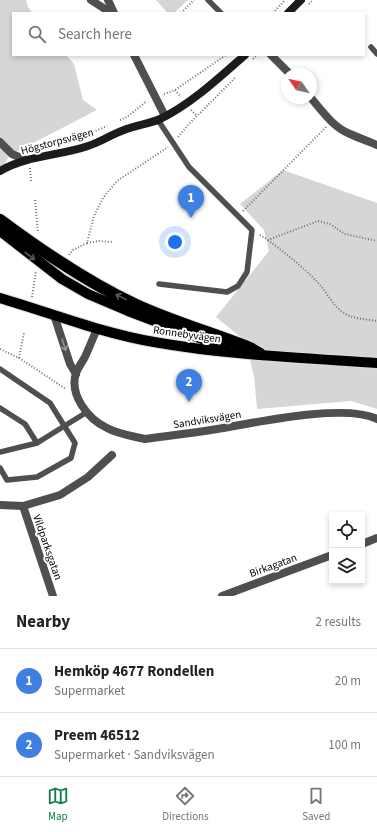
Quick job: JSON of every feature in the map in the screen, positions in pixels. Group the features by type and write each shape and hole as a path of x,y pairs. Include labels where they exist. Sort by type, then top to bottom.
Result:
{"highway":[{"path":"0,220 56,260 107,290 157,313 250,348 260,354"}],"main road":[{"path":"0,231 36,261 62,279 88,294 106,303 238,352"},
{"name":"Ronnebyvägen","path":"0,298 97,329 153,342 238,352 377,363"}],"street":[{"path":"92,0 109,12"},
{"path":"108,0 114,12"},
{"path":"289,12 301,0"},
{"path":"135,56 155,96 162,118"},
{"name":"Högstorpsvägen","path":"0,171 87,146 124,130 162,118 222,76 244,56"},
{"path":"272,56 284,68"},
{"path":"316,104 331,122 349,134 377,145"},
{"path":"0,142 12,154 28,164"},
{"path":"54,315 70,364 76,374"},
{"path":"77,399 75,384 76,374 86,356 97,329"},
{"name":"Sandviksvägen","path":"77,399 88,412 106,428 119,433 145,439 313,414 346,413 370,416 377,419"},
{"path":"0,505 23,506 60,495 88,477 112,455"},
{"name":"Vildparksgatan","path":"23,506 53,596"},
{"path":"365,543 377,538"},
{"name":"Birkagatan","path":"222,596 329,556"}],"lane":[{"path":"208,0 220,12"},
{"path":"371,46 377,54"},
{"path":"159,284 227,292 238,286 247,272 252,230 189,166 173,144 162,118"},
{"path":"0,369 50,403 75,443 71,458 38,477 7,480 0,468"},
{"path":"0,408 25,424 37,443"},
{"path":"0,452 37,443 88,412"}],"path":[{"path":"182,12 194,0"},
{"path":"274,12 285,0"},
{"path":"120,120 127,117 155,96 175,90 225,56"},
{"path":"252,61 256,56"},
{"path":"87,243 94,216 103,198 117,181 173,144 190,124 241,72"},
{"path":"238,216 331,122"},
{"path":"78,139 113,124"},
{"path":"28,164 31,181"},
{"path":"35,200 38,234"},
{"path":"268,240 318,221 330,224 345,234 377,241"},
{"path":"252,230 268,240 308,273 321,286 330,300 342,312 355,318 377,321"},
{"path":"65,258 73,250 87,243 99,241 113,242"},
{"path":"32,298 36,278 36,261"},
{"path":"19,358 24,333"},
{"path":"0,349 19,358 63,387 77,399"}],"shaded area":[{"path":"0,0 26,0 31,12 12,12 12,56 67,56 74,64 83,100 97,110 10,155 0,171"},
{"path":"156,0 188,0 175,12 167,12"},
{"path":"283,170 377,203 377,409 351,401 257,409 254,376 245,341 216,317 269,251 264,230 240,204"}],"place":[{"name":"Hemköp 4677 Rondellen","path":"191,218"},
{"name":"Preem 46512","path":"189,402"}]}
